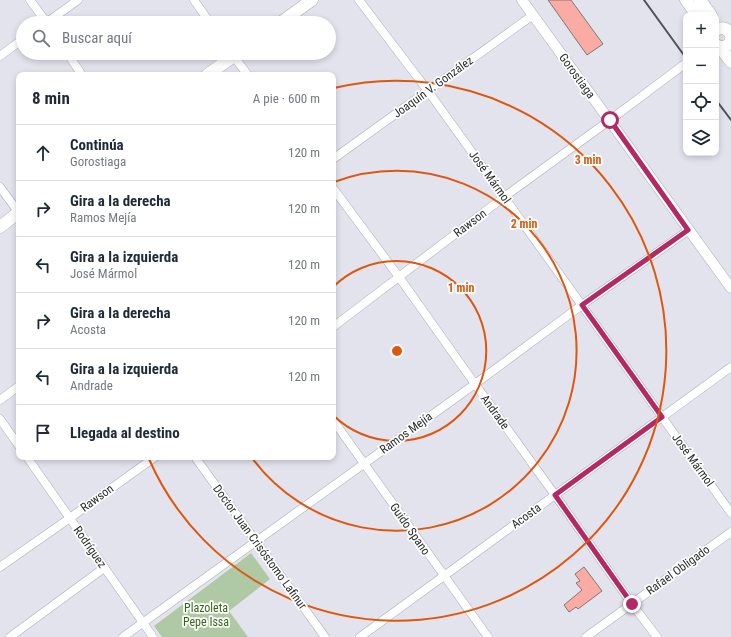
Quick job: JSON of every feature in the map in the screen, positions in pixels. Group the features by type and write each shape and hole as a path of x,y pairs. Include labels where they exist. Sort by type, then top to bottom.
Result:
{"main road":[{"path":"290,16 312,0"},
{"path":"686,0 695,12"},
{"path":"700,0 709,12"},
{"path":"719,46 726,46 726,33"},
{"path":"719,47 731,62"},
{"path":"211,72 226,60"},
{"path":"0,227 16,215"}],"street":[{"path":"30,0 41,16"},
{"path":"56,16 78,0"},
{"path":"194,0 205,16"},
{"name":"José Mármol","path":"359,0 428,91 731,513"},
{"name":"Gorostiaga","path":"522,0 731,288"},
{"name":"Joaquín V. González","path":"336,157 533,15"},
{"path":"0,56 16,44"},
{"path":"72,60 80,72"},
{"path":"238,60 246,72"},
{"name":"Rawson","path":"336,325 504,197 683,65"},
{"path":"0,187 16,209"},
{"name":"Andrade","path":"336,192 399,277 657,637"},
{"name":"Ramos Mejía","path":"123,637 688,230"},
{"name":"Acosta","path":"360,637 731,367"},
{"path":"0,400 16,388"},
{"path":"0,419 16,442"},
{"name":"Guido Spano","path":"336,424 488,637"},
{"name":"Rodríguez","path":"29,460 153,637"},
{"name":"Rawson","path":"0,567 151,460"},
{"name":"Doctor Juan Crisóstomo Lafinur","path":"197,460 325,637"},
{"name":"Rafael Obligado","path":"586,637 731,532"},
{"path":"10,637 104,568"}],"green space":[{"name":"Plazoleta Pepe Issa","path":"251,553 270,579 229,611 248,637 162,637 154,626"}],"building":[{"path":"548,0 571,0 603,44 587,55"},
{"path":"584,567 602,591 578,609 576,607 569,612 564,605 582,590 576,583 580,581 575,574"}],"railway":[{"path":"644,0 683,54"},
{"path":"719,104 731,120"}],"route":[{"path":"610,120 688,230 582,305 662,417 555,495 632,604"}]}
